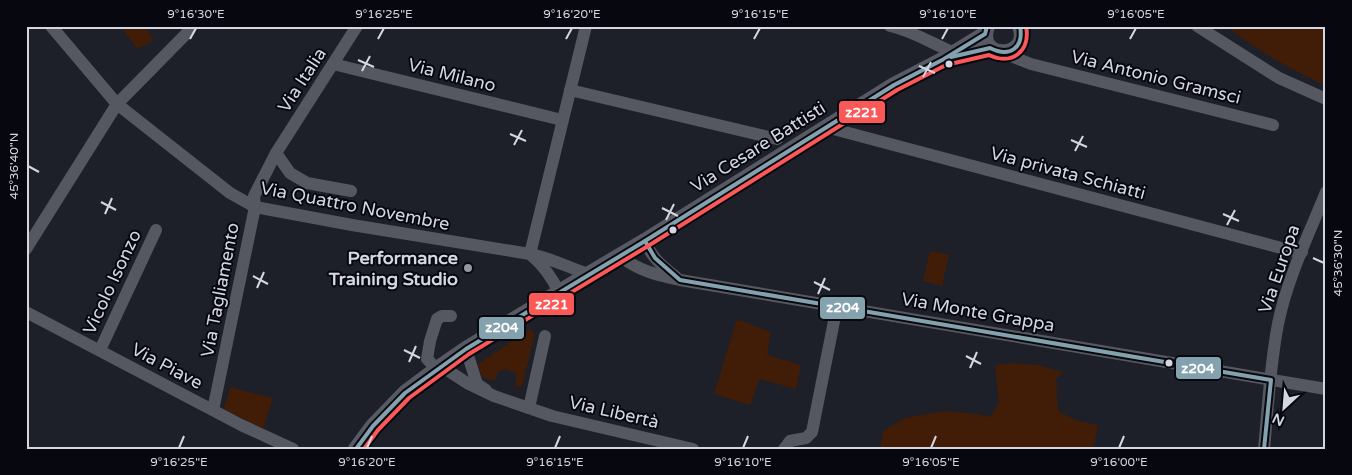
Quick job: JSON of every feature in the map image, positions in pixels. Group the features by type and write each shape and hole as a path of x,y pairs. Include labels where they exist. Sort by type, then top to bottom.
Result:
{"main road":[{"name":"Via Cesare Battisti","path":"356,449 373,426 398,399 466,349 645,242 894,85 949,56 991,40 1014,50 1018,45 1020,33"}],"street":[{"name":"Via Quattro Novembre","path":"52,26 117,104 230,193 255,206 352,225 530,254 590,274"},
{"path":"26,249 117,104 192,26"},
{"name":"Via Italia","path":"255,206 254,196 276,153 357,26"},
{"path":"559,292 545,268 530,254 586,26"},
{"path":"890,26 905,30 949,56"},
{"path":"1197,26 1279,78 1326,99"},
{"path":"1020,33 1031,64"},
{"name":"Via Antonio Gramsci","path":"991,40 1031,64 1273,125"},
{"name":"Via Milano","path":"333,64 562,120"},
{"path":"570,90 777,139"},
{"name":"Via privata Schiatti","path":"826,127 1302,252"},
{"path":"276,153 290,173 307,183 351,191"},
{"name":"Via Europa","path":"1264,449 1270,380 1278,324 1287,291 1326,192"},
{"name":"Via Tagliamento","path":"214,410 255,206"},
{"name":"Vicolo Isonzo","path":"100,350 156,230"},
{"name":"Via Monte Grappa","path":"645,242 650,253 662,266 680,280"},
{"name":"Via Monte Grappa","path":"620,256 636,267 680,280 1326,389"},
{"path":"784,449 790,441 806,438 812,432 837,306"},
{"name":"Via Piave","path":"26,312 293,449"},
{"path":"439,368 428,359 430,341 437,319 442,316 451,316"},
{"path":"529,408 545,336"},
{"name":"Via Libertà","path":"466,349 477,384 494,396"},
{"name":"Via Libertà","path":"439,368 494,396 552,416 692,449"}],"shaded area":[{"path":"120,26 144,26 154,40 138,49"},
{"path":"1226,26 1326,26 1326,86 1274,59"},
{"path":"930,251 949,255 942,286 923,281"},
{"path":"737,319 771,332 767,355 801,365 796,389 760,379 750,405 714,394"},
{"path":"530,329 535,334 522,386 515,387 517,374 505,369 498,372 495,381 482,377 478,364"},
{"path":"1010,363 1039,365 1063,372 1056,379 1058,411 1078,421 1098,425 1093,449 880,449 883,431 905,418 944,411 991,417 999,403 995,365"},
{"path":"230,387 273,398 263,429 224,409"}],"transit line":[{"name":"z204","path":"356,449 373,426 405,393 466,349 645,241 894,85 944,59 985,34 987,26"},
{"name":"z204","path":"951,57 990,48 1004,52 1014,49 1020,40 1020,26"},
{"name":"z221","path":"364,449 378,430 409,398 469,354 648,246 897,90 946,65 989,55 1005,59 1018,54 1026,43 1026,26"},
{"name":"z204","path":"645,241 655,258 680,280 1271,380 1264,449"}],"place":[{"name":"Performance Training Studio","path":"468,268"}]}
